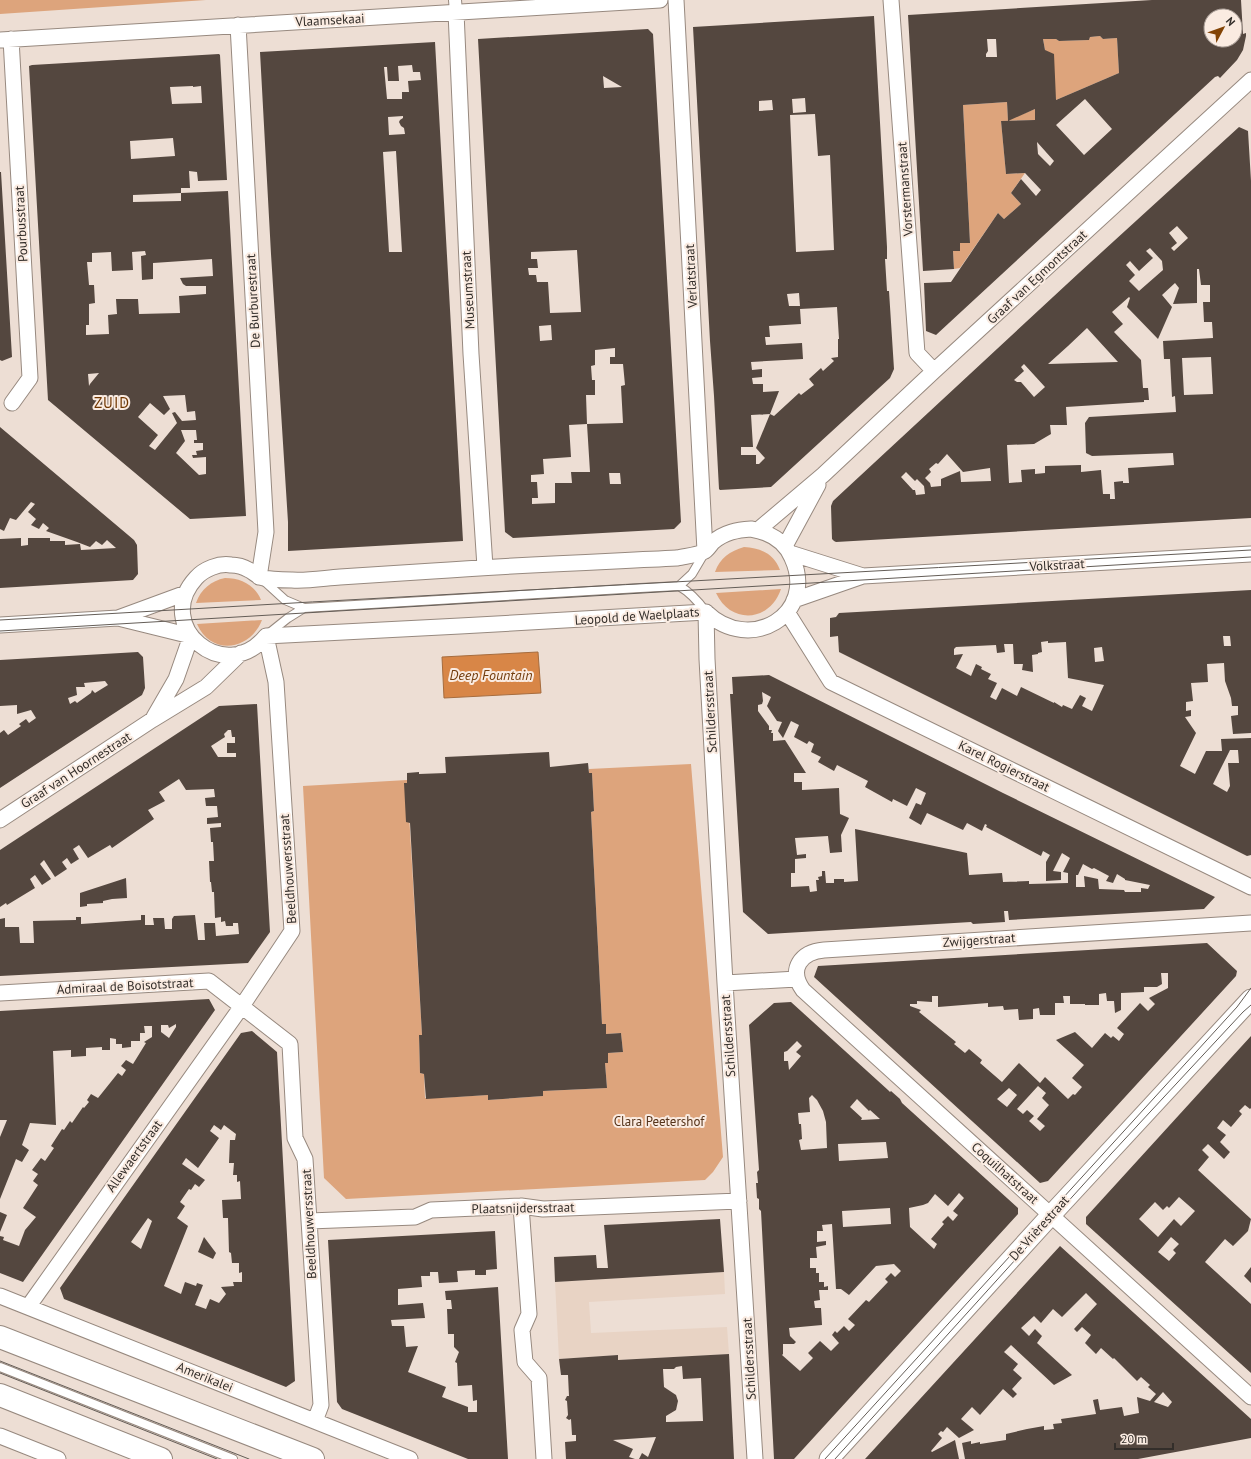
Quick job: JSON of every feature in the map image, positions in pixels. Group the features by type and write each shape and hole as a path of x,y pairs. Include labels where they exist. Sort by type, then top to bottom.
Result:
{"main road":[{"path":"0,1337 313,1459"},
{"path":"0,1395 161,1459"}],"street":[{"name":"Vlaamsekaai","path":"6,39 238,25 456,6 660,0"},
{"name":"Verlatstraat","path":"676,0 705,551"},
{"name":"Vorstermanstraat","path":"891,0 917,353 934,371"},
{"name":"Museumstraat","path":"456,6 471,354 485,567"},
{"name":"De Burburestraat","path":"238,25 266,532 259,577"},
{"name":"Pourbusstraat","path":"6,39 30,378 12,403"},
{"name":"Graaf van Egmontstraat","path":"758,530 823,475 1251,80"},
{"name":"Graaf van Egmontstraat","path":"788,550 807,503 823,475"},
{"path":"266,636 257,645 241,653 227,655 216,654 202,647 191,636 184,619 183,602 191,584 198,576 207,570 228,564 237,565 249,570 259,577 295,580 485,567 677,558 705,551 720,536 730,532 740,530 758,530 774,537 788,550 796,566 798,584 790,606"},
{"name":"Volkstraat","path":"788,550 864,576"},
{"name":"Volkstraat","path":"790,606 864,576 1251,554"},
{"path":"0,625 118,618 186,593"},
{"name":"Leopold de Waelplaats","path":"266,636 706,612 722,624 744,631 757,630 767,627 780,619 790,606"},
{"name":"Karel Rogierstraat","path":"790,606 831,682 1251,887"},
{"name":"Schildersstraat","path":"706,612 707,659 725,984 755,1459"},
{"path":"118,618 191,636"},
{"name":"Graaf van Hoornestraat","path":"152,720 176,679 191,636"},
{"name":"Beeldhouwersstraat","path":"266,636 276,682 292,932 242,1006 290,1044 296,1138 305,1159 321,1405 315,1421"},
{"name":"Graaf van Hoornestraat","path":"0,820 152,720 206,687 241,653"},
{"name":"Zwijgerstraat","path":"797,979 796,972 801,962 809,954 816,951 1251,923"},
{"path":"725,984 797,979"},
{"name":"Coquilhatstraat","path":"797,979 803,990 1251,1397"},
{"name":"Admiraal de Boisotstraat","path":"0,993 209,981 242,1006"},
{"name":"De Vrièrestraat","path":"828,1459 1251,999"},
{"name":"Allewaertstraat","path":"28,1307 242,1006"},
{"name":"Plaatsnijdersstraat","path":"309,1221 415,1217 431,1210 521,1206 543,1209 739,1201"},
{"path":"521,1206 529,1314 522,1330 525,1362 539,1378 544,1459"},
{"name":"Amerikalei","path":"0,1296 410,1459"},
{"path":"0,1436 58,1459"}],"lane":[{"path":"679,586 692,574 705,551"},
{"path":"259,577 285,600 304,608 679,586 693,596 706,612"},
{"path":"266,636 288,618 304,608"},
{"path":"0,1367 233,1459"}],"shaded area":[{"path":"724,1272 725,1294 589,1302 591,1333 727,1327 729,1354 618,1360 618,1355 559,1359 555,1282"}],"green space":[{"path":"0,0 206,0 0,14"},
{"path":"1100,36 1103,39 1117,38 1119,73 1056,100 1043,39 1056,39 1059,41 1089,40 1090,37"},
{"path":"1007,102 1008,120 1035,109 1035,120 1001,121 1006,174 1025,173 1011,193 1021,204 1004,219 998,213 960,268 954,269 953,251 960,243 970,243 963,105"},
{"path":"744,547 761,550 766,553 774,560 780,570 715,572 726,556"},
{"path":"225,578 237,579 247,583 255,590 261,600 196,603 207,586 215,581"},
{"path":"781,589 776,600 768,608 760,613 750,615 731,611 716,593"},
{"path":"262,620 249,638 230,646 221,645 211,641 203,634 197,624"},
{"name":"Clara Peetershof","path":"691,764 723,1157 713,1172 705,1180 346,1199 324,1178 303,786 407,780 422,1035 419,1035 420,1073 424,1074 425,1098 488,1095 488,1100 543,1096 543,1091 607,1088 605,1063 608,1063 608,1053 623,1052 621,1033 606,1034 606,1024 602,1024 591,812 594,811 592,773 589,773 589,769"}],"water":[{"name":"Deep Fountain","path":"538,652 541,693 444,698 442,657"}],"building":[{"path":"1152,0 1241,0 1241,8 1203,8 1203,48 1243,48 1243,34 1246,33 1243,50 1237,60 1220,78 1218,76 1215,77 936,335 926,331 924,283 951,282 998,213 1004,219 1021,204 1011,193 1021,179 1036,196 1041,190 1025,173 1006,174 1001,121 1008,121 1007,102 963,105 970,243 960,243 960,251 953,251 954,269 923,271 908,15","holes":["1100,36 1103,39 1117,38 1119,73 1056,100 1054,54 1045,50 1043,39 1056,39 1059,41 1089,40 1090,37","987,39 996,39 997,57 986,57 988,51","1085,99 1112,129 1084,155 1056,125","1035,109 1035,120 1008,121","1037,142 1054,161 1050,166 1038,154"]},
{"path":"874,16 887,247 887,259 885,259 887,291 889,291 894,369 890,378 771,487 719,489 693,27","holes":["805,98 806,112 793,113 792,99","772,100 773,110 759,111 759,101","815,114 818,156 830,155 834,250 796,252 790,115","799,293 800,306 789,306 787,294","837,307 839,339 838,357 831,358 834,361 823,371 821,368 809,379 814,385 801,395 799,393 774,416 770,414 779,391 763,392 763,384 753,384 752,378 762,377 762,369 752,370 751,362 803,359 802,343 766,345 765,337 770,337 769,326 801,324 800,309","770,414 756,448 765,458 759,464 756,464 756,455 741,455 741,447 753,447 751,415"]},
{"path":"648,29 653,34 681,522 674,529 513,538 505,532 478,39","holes":["603,76 622,87 604,88","577,250 581,312 550,313 548,282 537,282 536,275 529,275 528,268 538,268 537,259 531,259 531,252","551,325 552,340 540,341 539,326","615,348 615,357 610,357 610,364 623,364 625,385 621,386 623,423 587,424 586,395 595,395 595,380 592,380 591,366 595,365 595,350","587,424 590,472 571,472 572,483 555,483 555,503 532,504 532,498 538,498 537,482 531,482 531,475 544,474 543,459 571,457 569,425","609,473 620,473 621,484 610,484"]},
{"path":"435,42 463,541 288,551 288,522 260,52","holes":["412,65 413,72 420,72 421,80 408,81 409,92 402,92 402,99 387,99 384,67 387,67 388,81 399,81 398,66","403,116 399,122 404,128 405,134 389,135 388,117","396,151 402,252 389,252 383,152"]},
{"path":"219,54 227,180 198,181 197,172 189,171 190,188 181,188 181,193 228,191 246,516 190,519 48,400 29,66","holes":["201,86 202,103 172,104 170,87","173,138 175,156 131,159 130,141","181,193 181,201 133,202 133,195","145,251 146,255 141,256 142,280 153,279 153,263 212,259 213,276 180,278 186,286 206,286 206,294 179,296 180,313 139,314 138,299 116,299 117,314 108,315 109,334 86,335 86,325 89,325 89,304 95,303 94,285 89,285 87,262 92,262 92,253 111,252 112,271 133,270 132,252","99,373 89,386 88,374","185,395 187,412 195,411 196,420 182,421 175,412 172,413 177,423 155,450 149,446 158,435 138,417 150,403 164,415 170,409 163,396","181,430 196,430 197,440 194,440 194,443 203,443 203,450 196,451 197,455 192,455 193,458 206,457 206,474 199,475 176,453 185,441"]},
{"path":"1239,127 1248,131 1251,181 1251,518 834,541 832,539 831,506 833,501","holes":["1177,226 1188,238 1174,251 1171,248 1177,243 1169,233","1150,248 1162,261 1163,270 1139,291 1129,281 1135,275 1126,265 1130,261 1139,271 1153,258 1146,251","1197,269 1199,269 1201,285 1210,285 1210,302 1203,302 1204,322 1212,322 1213,338 1163,341 1164,359 1170,359 1172,397 1175,396 1176,412 1089,417 1085,423 1086,453 1092,456 1173,453 1174,465 1128,468 1129,483 1123,483 1123,481 1114,482 1115,499 1110,499 1110,494 1103,494 1101,470 1081,472 1081,465 1045,466 1045,473 1035,474 1035,469 1021,470 1022,482 1009,483 1007,445 1034,444 1051,434 1050,425 1067,425 1066,407 1144,402 1144,400 1149,400 1148,388 1143,388 1141,360 1114,332 1123,324 1112,312 1129,297 1127,307 1158,339 1172,307 1162,295 1175,283 1179,288 1173,304 1197,303","1087,328 1118,362 1048,364","1211,357 1213,394 1184,395 1182,358","1024,364 1045,387 1034,397 1021,382 1014,380 1024,371 1021,367","947,454 963,472 990,468 991,481 961,482 960,471 941,479 941,486 931,487 930,483 925,478 931,472 929,469 936,463 938,464","906,472 915,481 917,479 924,486 925,494 916,495 915,490 913,490 901,477"]},
{"path":"0,172 12,357 2,361 0,360"},
{"path":"0,427 134,540 137,545 138,574 133,580 0,588 0,539 21,538 21,546 28,545 28,538 50,538 50,541 65,541 65,545 80,544 81,550 116,548 107,540 102,545 96,541 90,547 46,531 49,528 43,523 39,529 31,525 36,519 28,512 35,504 31,502 16,520 10,518 4,531 0,529"},
{"path":"1251,590 1251,733 1233,734 1231,716 1238,715 1238,706 1232,706 1225,681 1224,663 1207,664 1208,682 1191,683 1193,701 1186,702 1186,711 1191,710 1191,716 1185,717 1196,733 1180,766 1195,774 1206,751 1222,751 1221,739 1251,738 1251,855 1247,856 839,652 838,636 830,637 830,618 836,617 839,613","holes":["1223,636 1230,636 1231,646 1224,646","1041,642 1066,642 1068,678 1104,685 1092,711 1082,706 1086,698 1080,695 1072,709 1063,705 1062,707 1021,687 1017,696 1002,688 996,700 990,697 997,683 988,679 991,674 981,669 982,667 976,664 971,676 956,668 963,654 954,655 954,649 956,647 996,645 997,653 1005,652 1004,644 1013,644 1014,664 1023,664 1022,670 1033,672 1032,655 1042,652","1102,647 1104,661 1095,662 1094,648","1230,750 1238,750 1239,763 1228,763 1230,786 1227,792 1213,784"]},
{"path":"138,652 143,657 145,688 142,695 0,788 0,733 4,730 8,735 21,726 19,724 26,719 29,723 36,718 31,710 17,714 17,705 0,706 0,660","holes":["105,681 108,685 95,693 92,690 91,693 77,703 75,701 70,704 68,698 77,695 76,687 85,687 84,683"]},
{"path":"769,675 1003,793 1215,897 1204,909 1009,920 1008,911 1004,911 1005,922 973,924 971,922 768,934 743,912 730,694 733,694 732,677","holes":["762,692 771,697 767,706 777,721 782,722 778,731 783,738 791,721 799,725 794,737 807,744 809,741 814,744 811,752 821,757 818,762 834,771 837,765 868,781 865,787 892,802 893,799 907,806 916,788 926,793 921,805 916,803 909,818 921,825 927,813 963,830 967,823 982,831 985,824 987,825 986,827 1041,856 1043,851 1050,855 1046,862 1046,881 1061,880 1061,872 1053,871 1062,853 1070,858 1063,872 1068,873 1068,883 1029,884 1029,881 1003,882 1002,873 969,875 967,853 855,829 858,881 844,882 844,879 834,879 834,883 826,883 825,871 822,871 822,876 818,877 819,880 816,880 817,891 810,892 809,886 791,887 791,873 795,873 795,859 806,858 806,854 797,855 795,838 828,836 830,853 842,852 841,835 849,818 840,814 839,788 802,790 802,782 794,782 794,773 806,773 785,740 773,741 773,733 771,733 772,730 769,730 769,726 758,711 758,705 762,704 763,701","1083,864 1109,876 1106,881 1113,883 1117,874 1125,880 1150,885 1148,889 1141,888 1141,892 1099,889 1098,879 1084,876 1085,887 1076,887 1076,875 1078,875"]},
{"path":"257,704 270,932 248,963 0,976 0,919 5,918 5,927 19,927 20,943 34,943 33,921 76,920 76,917 81,917 81,924 141,920 141,915 145,915 145,925 154,925 153,918 164,918 165,929 172,929 172,919 174,916 195,915 198,940 205,940 204,923 215,923 216,936 239,934 238,923 233,923 233,926 226,926 225,921 221,922 221,917 215,918 214,892 212,892 210,882 209,861 214,861 213,842 211,842 210,828 221,827 221,823 207,824 207,818 218,817 217,806 206,806 205,798 215,797 214,789 186,790 179,779 159,792 165,801 148,810 154,819 112,848 110,845 88,858 79,845 73,849 79,859 71,864 67,858 62,862 67,869 55,877 44,860 40,864 51,879 42,885 35,875 30,879 35,888 7,905 6,903 0,907 0,850 219,706","holes":["228,730 231,730 232,737 235,737 235,743 227,743 227,753 236,753 236,757 218,757 211,746 225,737 224,734"]},
{"path":"549,752 550,767 588,763 589,773 592,773 594,811 591,812 602,1024 606,1024 606,1034 621,1033 623,1052 608,1053 608,1063 605,1063 607,1088 543,1091 543,1096 488,1100 488,1095 426,1099 424,1074 420,1073 419,1035 422,1035 410,823 406,822 404,783 407,783 407,773 446,773 445,757"},
{"path":"126,878 127,898 112,899 103,901 103,903 87,904 87,906 80,907 80,893"},
{"path":"1207,943 1237,971 1236,976 1048,1181 1040,1183 814,977 818,966","holes":["1161,973 1168,973 1168,988 1149,998 1155,1004 1148,1011 1140,1003 1117,1028 1124,1034 1119,1041 1113,1036 1111,1038 1105,1033 1092,1048 1075,1032 1056,1040 1084,1065 1072,1078 1082,1087 1075,1095 1073,1094 1068,1099 1045,1077 1040,1083 1019,1063 1002,1082 980,1063 982,1060 969,1049 965,1053 954,1044 956,1042 919,1012 921,1010 910,1006 910,1004 917,1004 917,1001 932,1002 932,996 938,996 938,1007 988,1003 988,1007 1003,1006 1004,1010 1018,1009 1019,1020 1033,1019 1033,1009 1039,1008 1040,1015 1055,1015 1055,1003 1064,1003 1063,996 1070,996 1070,1004 1099,1005 1099,994 1106,993 1107,1001 1114,1001 1115,1013 1121,1010 1121,993 1144,992 1144,987 1157,987 1162,984","1038,1086 1046,1093 1042,1098 1049,1105 1037,1119 1045,1126 1040,1131 1029,1121 1034,1116 1027,1110 1023,1114 1017,1109","1009,1088 1017,1095 1007,1107 997,1099"]},
{"path":"209,999 215,1010 23,1282 0,1273 0,1236 4,1237 3,1240 19,1246 25,1230 36,1217 23,1208 38,1185 33,1181 38,1174 32,1170 41,1158 45,1161 54,1148 51,1146 62,1129 64,1130 70,1121 72,1123 83,1107 84,1108 89,1102 87,1100 91,1094 98,1098 118,1073 122,1076 126,1070 121,1066 126,1060 133,1064 146,1043 144,1042 152,1037 152,1026 144,1026 145,1033 140,1033 140,1041 131,1041 131,1047 122,1048 122,1044 116,1044 116,1039 110,1038 110,1050 102,1050 102,1047 86,1048 86,1056 71,1057 71,1050 53,1051 56,1125 30,1123 22,1145 29,1150 22,1162 16,1159 0,1199 0,1137 7,1120 0,1120 0,1011","holes":["176,1024 176,1027 169,1038 161,1032 161,1025 168,1025 169,1028"]},
{"path":"791,1002 890,1092 891,1091 900,1099 902,1103 1018,1208 1018,1214 794,1459 774,1459 761,1211 759,1209 759,1199 757,1198 756,1183 758,1183 757,1172 759,1170 749,1025 774,1003","holes":["797,1041 802,1046 796,1052 801,1056 789,1070 788,1061 784,1061 784,1052","812,1095 817,1100 823,1111 826,1122 827,1148 801,1150 799,1140 802,1139 801,1124 799,1124 798,1113 810,1112 809,1098","857,1099 880,1119 861,1120 862,1118 850,1107","886,1142 888,1158 839,1161 838,1144","959,1193 964,1198 953,1211 958,1215 953,1221 948,1216 942,1222 944,1224 931,1239 937,1244 934,1249 910,1227 909,1208 928,1203 935,1194 948,1206","890,1208 891,1224 843,1227 842,1211","832,1224 836,1289 841,1289 849,1295 876,1266 894,1264 901,1271 895,1277 891,1273 885,1279 888,1282 869,1302 866,1300 848,1319 855,1325 849,1331 844,1326 837,1333 835,1331 832,1335 839,1343 831,1351 820,1341 808,1353 813,1358 800,1371 782,1355 783,1344 794,1344 796,1342 790,1336 789,1328 822,1325 821,1308 815,1308 814,1301 820,1300 819,1290 828,1290 828,1286 824,1287 824,1282 819,1282 819,1273 816,1273 816,1268 810,1268 810,1258 817,1258 816,1247 826,1245 826,1241 817,1242 817,1231 823,1231 822,1225"]},
{"path":"252,1031 277,1052 295,1381 286,1387 64,1299 60,1288 241,1033","holes":["214,1125 221,1130 224,1125 236,1134 235,1140 230,1140 229,1163 234,1163 233,1175 237,1175 237,1182 240,1181 241,1199 222,1200 223,1218 228,1218 229,1252 231,1253 232,1263 239,1263 239,1273 242,1272 242,1282 233,1282 234,1286 221,1287 226,1294 219,1303 210,1299 206,1309 195,1305 203,1285 197,1283 196,1286 185,1282 181,1294 164,1286 188,1226 177,1218 185,1206 180,1202 189,1189 191,1190 195,1184 199,1187 205,1180 182,1164 186,1158 198,1168 219,1138 210,1131","148,1218 152,1221 141,1249 131,1242"]},
{"path":"1251,1036 1251,1108 1250,1109 1245,1105 1239,1111 1242,1114 1231,1127 1223,1120 1217,1128 1226,1135 1220,1142 1230,1152 1224,1159 1208,1144 1202,1150 1209,1157 1198,1170 1251,1219 1248,1231 1233,1246 1225,1239 1205,1262 1251,1304 1251,1373 1086,1224 1086,1217","holes":["1179,1197 1195,1211 1181,1226 1174,1219 1158,1237 1139,1219 1155,1202 1163,1210 1167,1206 1169,1208","1171,1237 1179,1244 1173,1250 1176,1253 1169,1261 1158,1252"]},
{"path":"0,1212 7,1215 0,1232"},
{"path":"720,1219 724,1272 555,1282 554,1257 596,1255 597,1268 608,1268 604,1225"},
{"path":"495,1231 497,1269 486,1270 486,1275 475,1275 475,1270 457,1271 458,1282 439,1283 438,1272 430,1272 430,1276 421,1276 422,1287 398,1289 398,1305 423,1303 425,1318 391,1320 392,1326 404,1326 406,1347 418,1346 408,1372 446,1387 442,1397 468,1407 468,1412 477,1412 477,1400 473,1401 472,1385 458,1386 457,1363 455,1362 459,1352 454,1347 454,1334 448,1334 447,1309 452,1309 451,1300 446,1300 445,1291 498,1287 508,1459 468,1459 342,1409 337,1402 328,1240"},
{"path":"204,1237 216,1253 213,1259 198,1252"},
{"path":"1060,1246 1251,1419 1251,1438 1138,1459 965,1459 962,1443 971,1441 971,1444 980,1442 980,1444 1006,1440 1006,1434 1044,1426 1044,1430 1054,1429 1053,1424 1062,1423 1061,1419 1096,1414 1093,1400 1098,1399 1100,1410 1122,1407 1124,1416 1139,1413 1137,1397 1150,1401 1156,1394 1148,1387 1150,1385 1141,1377 1137,1381 1114,1358 1113,1359 1101,1348 1096,1354 1085,1343 1091,1335 1082,1327 1077,1332 1074,1329 1097,1304 1086,1293 1062,1317 1053,1309 1041,1323 1034,1316 1021,1328 1029,1336 1035,1329 1042,1336 1037,1343 1072,1375 1054,1385 1011,1345 1004,1352 1018,1364 1013,1370 1022,1378 1012,1389 1017,1394 1013,1398 1003,1389 980,1415 972,1407 961,1419 974,1430 959,1438 947,1427 943,1432 941,1431 938,1434 942,1438 931,1451 932,1452 955,1440 959,1459 865,1459","holes":["1163,1392 1172,1402 1168,1407 1154,1402"]},
{"path":"1251,1267 1251,1283 1244,1276"},
{"path":"729,1354 734,1459 639,1459 642,1453 648,1457 656,1437 613,1440 633,1449 629,1457 635,1459 566,1459 565,1442 576,1441 576,1435 572,1435 571,1419 569,1420 566,1418 568,1415 567,1401 565,1400 567,1396 569,1396 568,1375 561,1375 559,1359 618,1355 618,1360","holes":["682,1366 683,1379 701,1378 703,1421 666,1422 666,1416 676,1410 678,1401 676,1395 664,1387 663,1369 674,1369"]}],"tram line":[{"path":"0,620 1251,550"},
{"path":"0,631 1251,557"},
{"path":"825,1459 1237,1007 1251,988"},
{"path":"835,1459 1111,1154 1251,1005"},
{"path":"0,1361 249,1459"},
{"path":"0,1373 217,1459"}],"district":[{"name":"ZUID","path":"112,402"}]}
